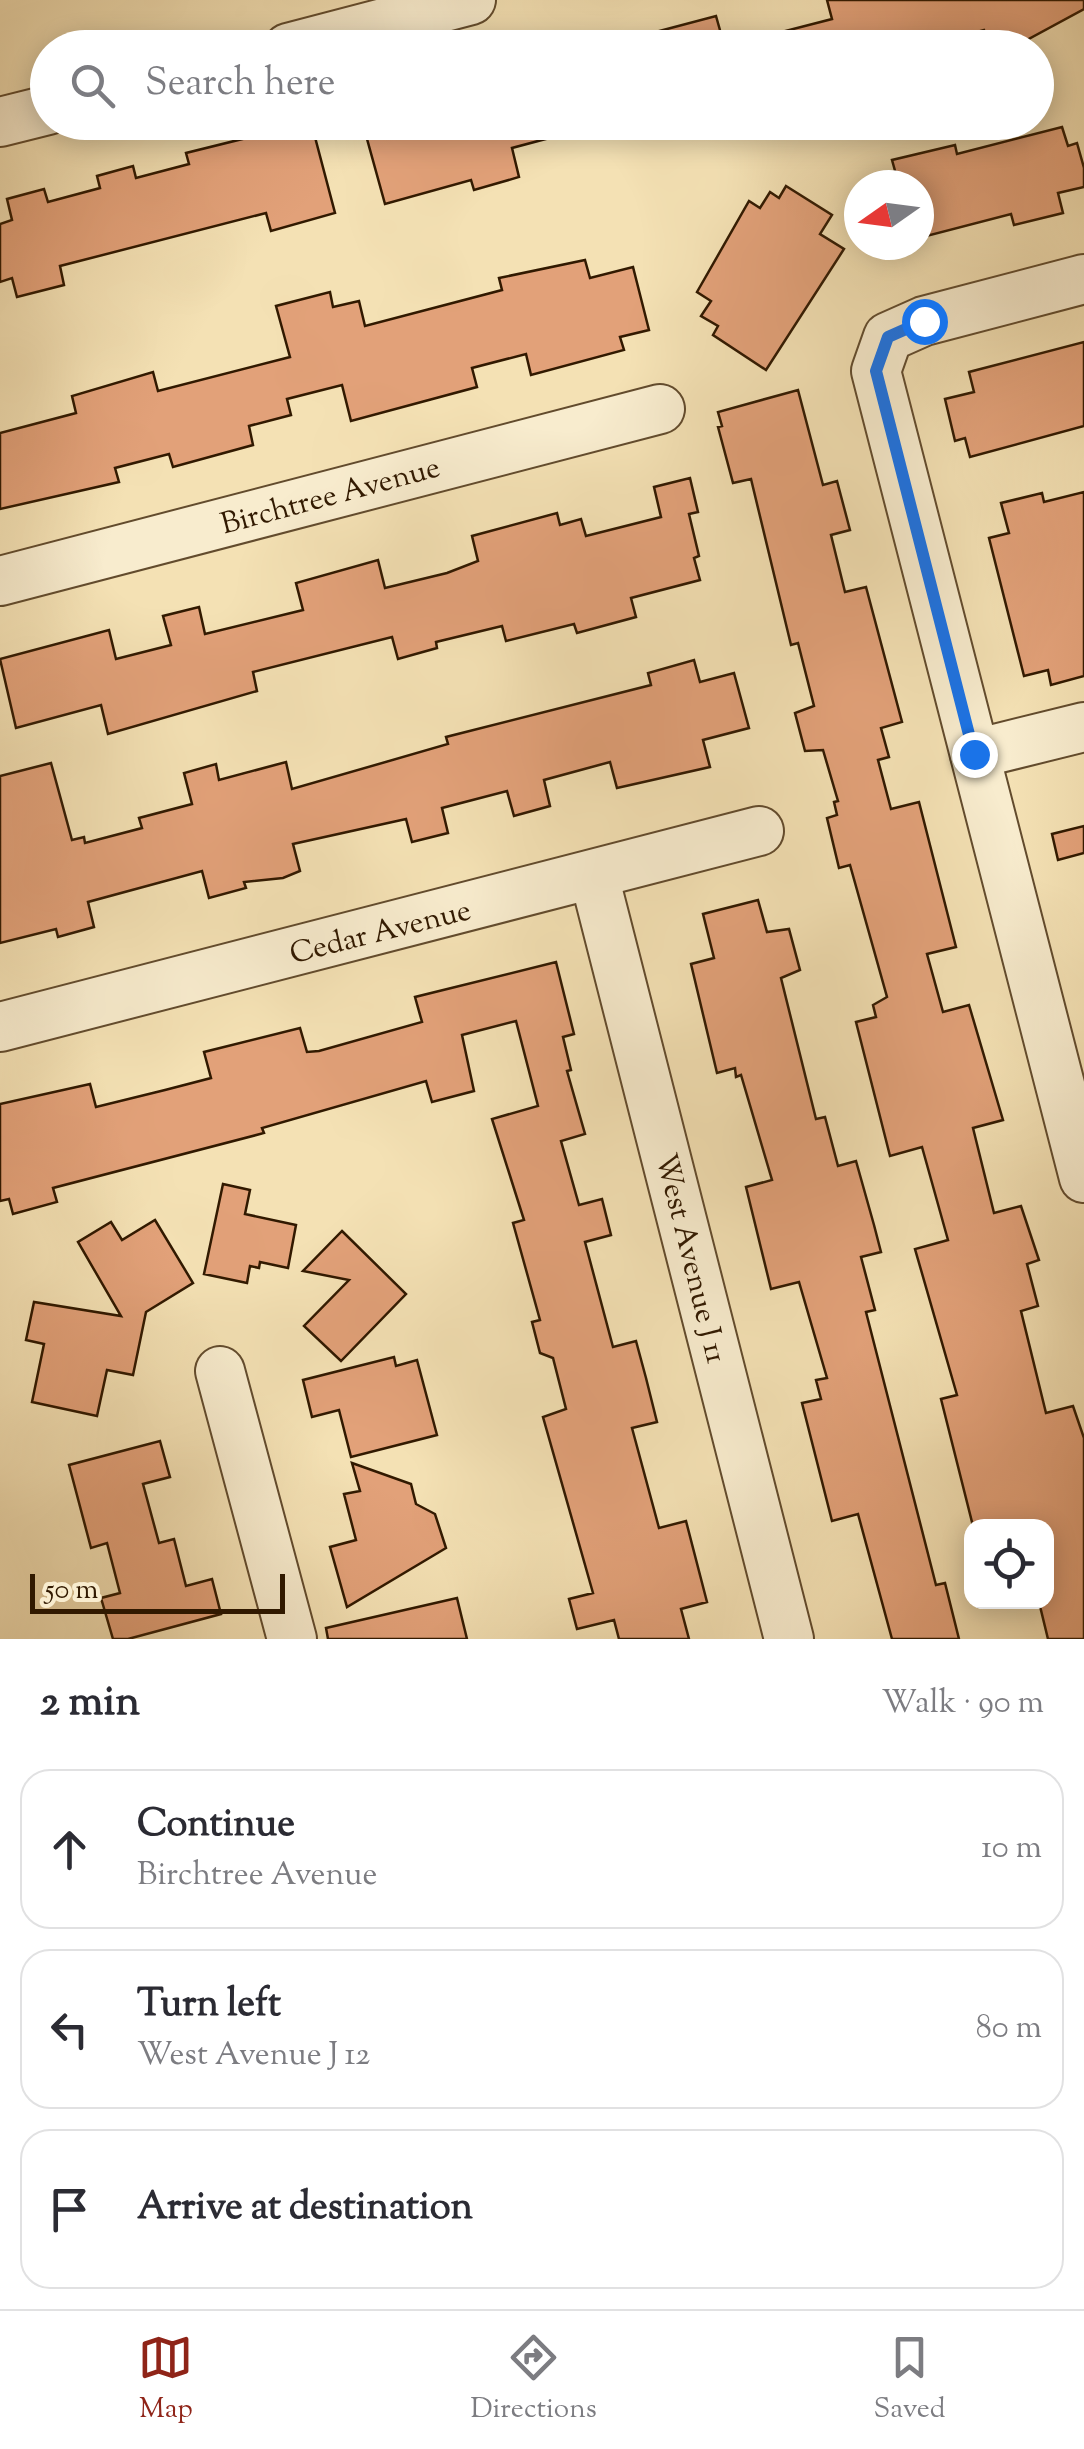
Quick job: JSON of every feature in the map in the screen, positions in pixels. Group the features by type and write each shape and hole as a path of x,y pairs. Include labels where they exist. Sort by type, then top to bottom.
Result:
{"street":[{"path":"357,30 471,0"},
{"path":"0,122 30,114"},
{"path":"1084,279 924,321 888,337 876,371 1084,1178"},
{"name":"Birchtree Avenue","path":"0,581 660,409"},
{"path":"974,754 1084,727"},
{"name":"Cedar Avenue","path":"0,1026 759,831"},
{"name":"West Avenue J 11","path":"594,876 789,1639"},
{"path":"220,1371 292,1639"}],"building":[{"path":"827,0 1084,0 1084,9 1045,30 789,30 832,19"},
{"path":"716,16 720,30 663,30"},
{"path":"1062,127 1068,146 1077,143 1084,187 1058,193 1063,213 1014,225 1011,214 934,234 934,170 895,170 892,160 955,145 957,154 1011,140 1054,140 1054,129"},
{"path":"238,140 316,140 335,213 271,231 266,213 60,266 64,285 17,297 12,278 0,282 0,224 12,220 7,199 44,189 48,202 100,188 97,176 133,166 136,178 189,164 186,153"},
{"path":"367,140 542,140 512,148 519,177 474,190 471,180 385,204"},
{"path":"786,186 832,215 820,234 844,249 766,370 713,335 718,326 701,316 711,301 697,292 749,201 760,208 770,192 779,198"},
{"path":"585,260 590,278 633,267 649,330 620,337 624,350 531,375 526,354 472,368 477,387 351,421 342,385 287,399 291,415 249,426 253,445 173,467 169,454 115,468 119,482 0,509 0,433 76,413 72,396 153,372 158,391 290,357 276,306 330,292 333,307 359,301 365,326 502,290 499,278"},
{"path":"1084,342 1084,426 970,457 965,438 955,441 945,399 974,392 969,372"},
{"path":"798,390 823,485 837,481 850,530 831,535 845,592 866,587 902,722 881,728 889,757 878,760 891,809 919,802 956,947 927,954 943,1012 969,1005 1003,1120 973,1128 994,1213 1021,1206 1039,1260 1027,1264 1038,1306 1021,1311 1046,1413 1073,1406 1084,1438 1084,1639 1048,1639 1041,1609 1054,1609 1054,1519 971,1519 941,1399 957,1395 915,1249 948,1240 922,1147 890,1156 856,1022 876,1017 873,1005 887,997 850,865 839,868 827,818 837,815 834,802 838,801 823,750 805,751 795,713 814,706 798,643 791,645 751,479 733,483 718,427 722,426 718,412"},
{"path":"690,478 698,512 689,514 700,580 631,598 636,617 577,633 574,624 506,641 502,626 436,642 437,648 398,659 392,637 253,672 257,691 108,734 101,705 16,728 0,659 109,630 116,659 171,645 163,616 199,607 205,634 303,610 296,583 378,560 385,588 447,573 478,561 472,536 557,513 560,525 581,519 586,536 661,517 654,487"},
{"path":"1084,492 1084,676 1051,685 1048,670 1024,676 989,538 1009,533 1001,503 1042,493 1044,502"},
{"path":"694,660 700,682 734,673 749,728 703,740 710,767 617,788 610,762 544,780 550,806 514,816 507,791 442,808 448,833 412,842 406,819 293,844 300,871 283,878 244,882 246,888 209,898 202,871 88,902 94,927 58,937 56,929 0,943 0,776 51,763 72,840 84,837 85,843 142,828 139,818 192,804 184,773 216,764 219,780 286,762 292,789 448,744 446,737 651,685 648,673"},
{"path":"1084,826 1084,853 1058,860 1052,834"},
{"path":"758,900 767,932 789,929 800,970 781,978 816,1119 825,1117 838,1166 856,1161 874,1225 881,1252 861,1257 875,1310 866,1312 936,1585 945,1583 959,1639 892,1639 858,1514 832,1521 802,1403 821,1399 816,1380 827,1378 799,1282 771,1289 746,1187 772,1180 741,1075 736,1077 735,1068 717,1073 691,964 714,958 703,914"},
{"path":"556,962 574,1034 563,1037 571,1070 567,1071 585,1134 561,1141 579,1205 602,1199 611,1235 585,1242 613,1347 636,1341 646,1378 657,1422 632,1428 659,1528 686,1521 707,1602 681,1609 689,1639 619,1639 614,1620 577,1629 569,1599 593,1593 543,1417 566,1409 553,1358 540,1353 532,1322 540,1320 513,1223 524,1220 492,1119 538,1106 516,1021 462,1035 474,1091 432,1102 426,1081 262,1128 264,1133 53,1188 57,1202 13,1214 9,1199 0,1201 0,1104 90,1084 96,1107 165,1090 211,1078 204,1052 300,1028 307,1052 319,1051 422,1022 415,997"},
{"path":"223,1184 250,1190 245,1214 296,1225 288,1268 260,1262 259,1268 250,1266 247,1283 204,1274"},
{"path":"155,1220 193,1283 146,1312 133,1375 107,1370 97,1416 32,1402 44,1344 26,1340 34,1302 121,1316 78,1242 111,1222 122,1240"},
{"path":"342,1231 406,1294 341,1361 304,1326 349,1280 303,1271"},
{"path":"394,1357 396,1366 417,1360 437,1435 351,1457 339,1410 312,1417 303,1380"},
{"path":"160,1441 170,1477 143,1484 159,1543 174,1539 186,1586 212,1579 221,1614 128,1639 113,1639 101,1598 120,1593 107,1543 91,1548 69,1465"},
{"path":"352,1463 411,1484 416,1504 435,1514 446,1548 347,1607 330,1547 356,1540 344,1494 360,1491"},
{"path":"457,1598 467,1639 328,1639 326,1628"}],"route":[{"path":"924,321 888,337 876,371 974,754"}]}
